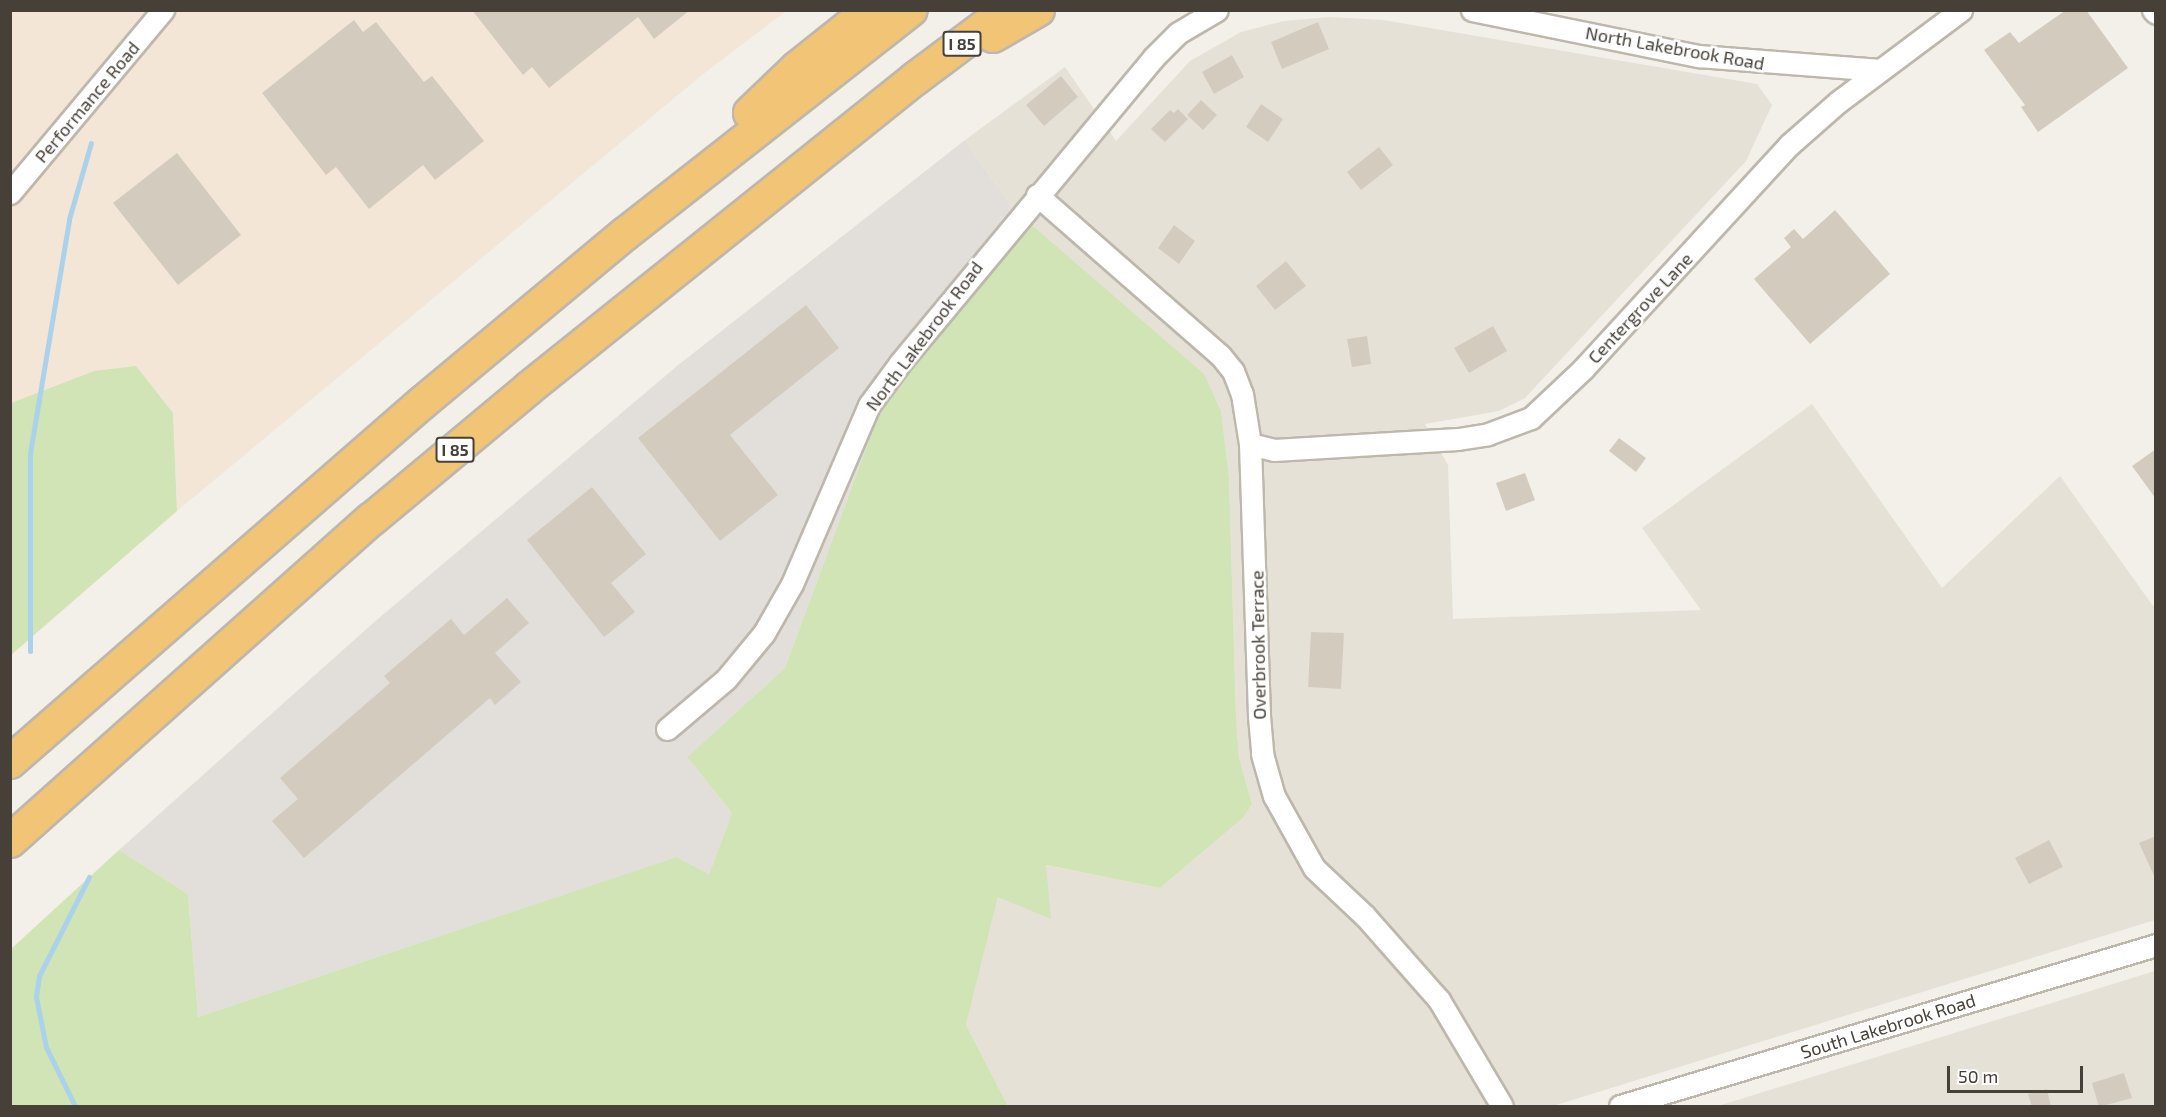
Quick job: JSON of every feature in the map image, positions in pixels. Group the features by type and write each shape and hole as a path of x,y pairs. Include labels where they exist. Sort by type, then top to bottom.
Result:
{"highway":[{"path":"625,234 797,68 870,10"},
{"path":"10,762 244,556 625,234 910,10"},
{"name":"I 85","path":"10,841 372,519 538,380 916,78 1008,10"},
{"path":"916,78 1038,10"}],"street":[{"name":"Performance Road","path":"10,193 163,10"},
{"name":"North Lakebrook Road","path":"667,729 726,679 764,633 792,584 869,405 1037,195 1168,42 1217,10"},
{"name":"North Lakebrook Road","path":"1472,10 1700,56 1879,70"},
{"name":"Centergrove Lane","path":"1250,444 1274,450 1458,439 1488,434 1531,418 1583,369 1789,145 1879,70 1961,10"},
{"name":"Overbrook Terrace","path":"1037,195 1227,362 1242,394 1250,444 1259,716 1262,754 1274,795 1314,868 1365,916 1439,1000 1502,1107"},
{"name":"South Lakebrook Road","path":"1620,1107 2156,945"}],"shaded area":[{"path":"11,11 786,11 702,75 177,511 173,413 94,371 11,403"},
{"path":"1329,17 1383,20 1757,84 1772,105 1746,161 1525,398 1499,411 1425,424 1448,465 1453,619 1701,610 1642,528 1812,404 1942,588 2060,476 2153,606 2155,605 2155,920 1553,1106 1008,1106 966,1025 998,897 1045,865 1160,888 1244,817 1252,804 1239,758 1229,477 1221,411 1203,374 1034,228 1022,222 965,140 1065,67 1116,141 1190,61 1241,32 1284,21"},
{"path":"965,140 1022,222 889,386 785,668 687,757 732,813 709,874 676,857 198,1017 188,894 119,850 372,624 677,366"},
{"path":"2155,971 2155,1106 1718,1106"}],"green space":[{"path":"1022,222 1034,227 1204,374 1221,411 1229,477 1239,758 1252,804 1244,817 1160,888 1046,865 1051,919 998,897 966,1025 1008,1106 11,1106 11,949 119,850 188,894 198,1017 676,857 709,874 732,813 687,757 785,668 889,386"},
{"path":"136,366 173,413 177,511 11,655 11,403 94,371"}],"building":[{"path":"472,10 690,10 654,39 638,17 549,88 532,67 523,75"},
{"path":"2066,10 2086,10 2128,68 2038,132 2021,107 2025,105 1984,50 2010,32 2019,43"},
{"path":"354,20 363,32 376,22 424,82 432,76 484,141 435,180 423,165 369,209 336,167 326,175 262,93"},
{"path":"1318,22 1329,49 1282,69 1271,42"},
{"path":"1232,55 1244,77 1214,94 1202,72"},
{"path":"1061,76 1078,97 1044,126 1026,105"},
{"path":"1201,100 1217,115 1203,130 1187,115"},
{"path":"1261,104 1283,119 1268,142 1246,127"},
{"path":"1178,109 1188,119 1165,142 1151,129 1170,110 1174,113"},
{"path":"1379,147 1393,165 1361,190 1347,172"},
{"path":"177,153 241,235 178,285 113,203"},
{"path":"1835,210 1890,274 1810,344 1754,279 1791,247 1784,238 1794,229 1803,239"},
{"path":"1174,225 1195,241 1179,264 1158,248"},
{"path":"1286,261 1306,286 1275,310 1256,286"},
{"path":"806,305 839,348 730,435 778,495 720,541 638,438"},
{"path":"1493,326 1507,351 1469,373 1454,348"},
{"path":"1367,336 1371,364 1352,367 1347,339"},
{"path":"1619,438 1646,458 1636,472 1609,451"},
{"path":"2156,449 2156,499 2132,466"},
{"path":"1525,473 1535,500 1506,511 1496,483"},
{"path":"592,487 646,554 611,583 635,612 604,637 527,540"},
{"path":"507,598 529,623 495,653 521,682 495,705 490,698 304,858 272,821 298,799 280,778 390,683 384,676 451,619 464,635"},
{"path":"1311,632 1344,633 1341,689 1308,687"},
{"path":"2156,836 2156,880 2139,843"},
{"path":"2049,840 2063,867 2029,884 2015,858"},
{"path":"2124,1073 2132,1098 2099,1107 2092,1083"},
{"path":"2047,1089 2051,1107 2032,1107 2028,1094"}],"waterway":[{"path":"30,651 30,453 69,219 91,143"},
{"path":"75,1106 46,1047 36,997 39,976 89,877"}]}
